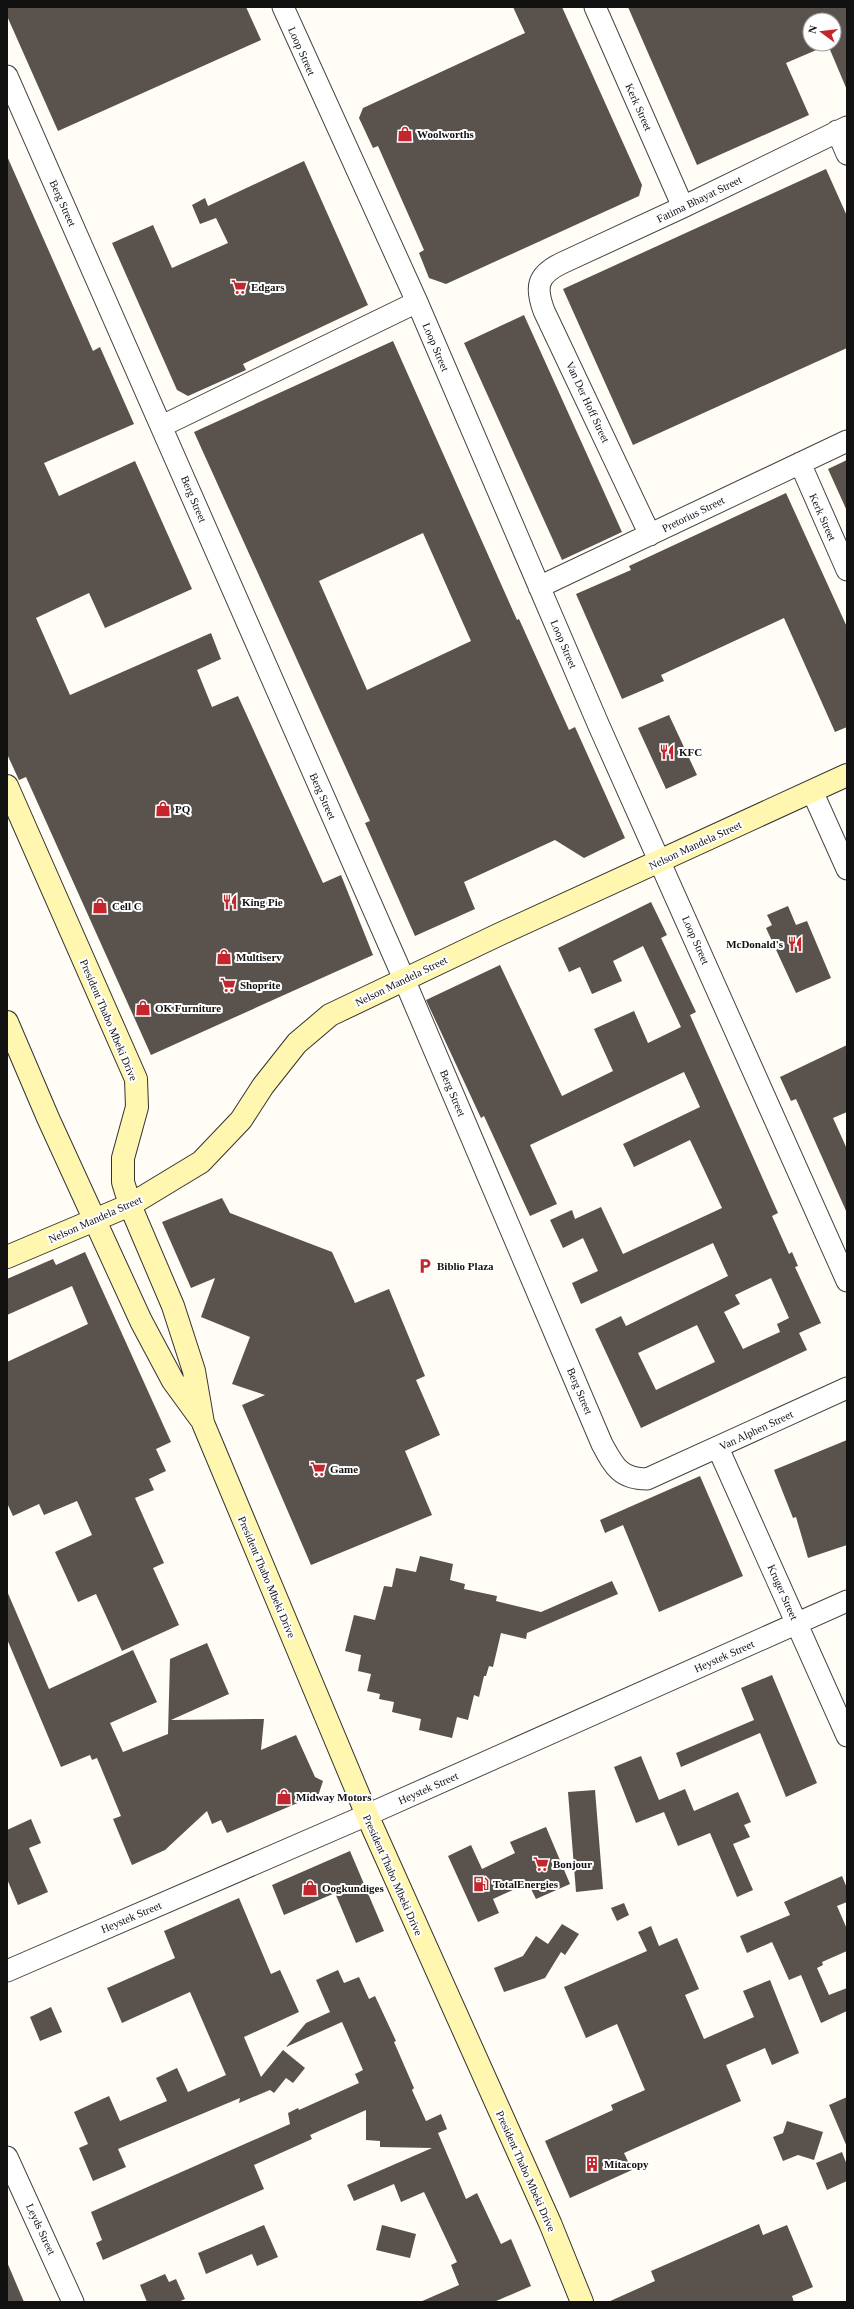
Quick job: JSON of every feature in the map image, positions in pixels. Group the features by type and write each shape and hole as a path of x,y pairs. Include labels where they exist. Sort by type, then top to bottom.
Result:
{"street":[{"name":"Loop Street","path":"283,7 417,302 599,726 847,1281"},
{"name":"Kerk Street","path":"595,7 683,207"},
{"name":"Berg Street","path":"7,76 162,426 246,623 404,979 602,1444 619,1471 632,1479 647,1479 664,1473"},
{"path":"842,129 847,154"},
{"name":"Fatima Bhayat Street","path":"550,268 683,207 842,129"},
{"name":"Van Der Hoff Street","path":"550,268 540,283 540,300 544,312 650,535"},
{"path":"162,426 417,302"},
{"name":"Pretorius Street","path":"539,587 847,441"},
{"name":"Kerk Street","path":"800,463 847,570"},
{"name":"Nelson Mandela Street","path":"7,1257 130,1205 201,1162 241,1120 263,1086 297,1043 330,1015 404,979 847,775"},
{"name":"President Thabo Mbeki Drive","path":"7,786 136,1079 137,1107 123,1158 123,1182 130,1205 173,1306 194,1371 203,1422 367,1815 547,2216 582,2302"},
{"path":"812,791 847,869"},
{"name":"President Thabo Mbeki Drive","path":"7,1022 48,1118 141,1321 173,1381 203,1422"},
{"name":"Van Alphen Street","path":"664,1473 847,1388"},
{"name":"Kruger Street","path":"718,1448 847,1736"},
{"name":"Heystek Street","path":"7,1971 367,1815 847,1601"},
{"name":"Leyds Street","path":"7,2158 74,2302"}],"building":[{"path":"7,7 246,7 261,40 58,131 7,16"},
{"path":"513,7 562,7 642,185 639,196 446,284 429,278 419,253 424,250 378,146 373,148 359,118 363,108 525,33"},
{"path":"628,7 847,7 847,90 831,52 842,52 842,12 802,12 802,52 812,52 786,63 809,115 697,165"},
{"path":"7,156 93,351 100,347 134,424 44,463 59,496 135,461 192,589 105,628 89,593 36,618 70,695 211,633 221,659 197,670 212,707 238,696 323,883 341,875 373,955 151,1055 26,777 19,780 7,754"},
{"path":"304,161 368,305 243,364 246,370 188,396 177,390 112,243 153,225 172,268 228,243 216,218 200,224 192,205 205,198 208,206"},
{"path":"826,169 847,216 847,348 633,445 563,289"},
{"path":"524,315 622,532 562,560 464,343"},
{"path":"393,341 517,620 519,619 569,730 575,727 625,838 584,858 555,840 464,882 475,909 415,936 365,823 370,821 194,432","holes":["423,533 471,641 367,690 319,581"]},
{"path":"847,460 847,511 828,469"},
{"path":"786,493 847,627 847,727 835,732 784,618 661,675 664,681 622,699 576,594 631,570 629,566"},
{"name":"KFC","path":"669,715 697,775 666,789 638,728"},
{"path":"651,902 667,935 661,938 696,1012 690,1015 778,1213 772,1216 789,1254 792,1252 798,1266 795,1267 821,1323 799,1333 807,1350 641,1428 595,1329 621,1316 626,1326 728,1276 713,1243 581,1304 572,1283 598,1271 583,1238 563,1248 550,1220 572,1210 575,1219 601,1207 623,1254 722,1208 690,1140 634,1167 623,1144 700,1107 684,1072 530,1145 557,1204 530,1216 484,1116 481,1118 426,1000 500,965 562,1096 613,1071 594,1029 634,1011 648,1043 681,1027 643,946 613,961 622,981 592,994 580,967 569,972 558,948","holes":["771,1278 789,1318 777,1324 780,1332 743,1349 724,1312 740,1304 735,1295","697,1325 715,1362 656,1390 638,1353"]},
{"name":"McDonald's","path":"788,906 796,925 807,921 831,978 796,993 766,928 772,925 767,915"},
{"path":"847,1045 847,1112 833,1118 847,1149 847,1213 796,1099 791,1101 780,1077"},
{"path":"222,1198 230,1213 332,1252 355,1303 389,1289 425,1376 416,1380 440,1435 405,1451 432,1515 311,1565 242,1405 265,1395 232,1384 250,1337 201,1317 215,1278 191,1288 162,1222"},
{"path":"85,1252 171,1442 156,1449 166,1471 149,1479 154,1490 135,1498 164,1563 153,1568 179,1625 122,1651 96,1594 78,1602 55,1552 92,1535 77,1501 44,1515 39,1504 13,1516 7,1503 7,1362 88,1324 72,1286 7,1315 7,1279 53,1259 56,1265"},
{"path":"847,1440 847,1545 808,1558 796,1517 793,1518 774,1470"},
{"path":"700,1476 743,1576 659,1612 623,1525 605,1533 600,1520"},
{"path":"420,1556 453,1564 450,1580 465,1584 464,1589 497,1596 496,1601 541,1612 612,1581 618,1594 527,1633 526,1639 501,1633 493,1667 489,1666 486,1676 484,1676 479,1697 474,1695 468,1720 457,1717 452,1738 419,1730 421,1719 392,1712 394,1702 379,1699 380,1694 367,1691 371,1674 358,1671 361,1655 345,1651 354,1615 375,1620 384,1586 392,1587 396,1568 416,1572"},
{"path":"7,1591 49,1689 133,1650 157,1702 110,1723 123,1752 168,1734 170,1659 207,1643 229,1694 171,1720 264,1719 261,1750 296,1735 315,1777 323,1781 316,1802 307,1799 227,1833 221,1820 212,1824 207,1811 165,1850 132,1865 113,1819 121,1816 97,1758 92,1760 90,1755 61,1767 7,1639"},
{"path":"772,1675 817,1783 786,1797 760,1733 681,1767 676,1753 754,1720 741,1688"},
{"path":"641,1756 659,1800 685,1789 694,1811 738,1792 751,1822 744,1825 750,1837 733,1844 753,1890 737,1897 710,1833 678,1846 664,1812 636,1823 614,1767"},
{"path":"595,1790 603,1889 576,1892 568,1792"},
{"path":"31,1819 41,1843 29,1848 48,1892 18,1905 7,1879 7,1830"},
{"path":"546,1827 570,1884 536,1899 528,1883 493,1899 499,1913 478,1922 448,1856 471,1845 482,1869 515,1853 510,1842"},
{"path":"350,1851 384,1931 356,1943 335,1893 284,1915 272,1885"},
{"path":"842,1876 847,1888 847,1902 837,1906 847,1929 847,1951 822,1962 823,1965 817,1968 829,1995 847,1988 847,2011 821,2023 801,1975 789,1980 772,1942 747,1953 740,1936 790,1915 784,1902"},
{"path":"239,1898 271,1974 280,1970 299,2012 244,2037 261,2077 283,2050 305,2068 293,2083 286,2078 274,2093 270,2090 239,2103 240,2098 118,2149 126,2167 93,2181 79,2148 88,2144 74,2112 109,2096 120,2121 167,2101 156,2078 177,2068 188,2092 226,2075 190,1992 122,2023 107,1988 175,1958 164,1931"},
{"path":"624,1903 629,1915 617,1921 611,1908"},
{"path":"562,1924 579,1934 565,1955 561,1952 545,1978 504,1992 494,1968 523,1956 536,1936 548,1944"},
{"path":"651,1926 659,1946 677,1938 699,1989 685,1995 704,2039 754,2017 743,1991 770,1980 799,2053 772,2065 765,2048 726,2065 741,2101 624,2153 632,2170 570,2198 545,2141 613,2110 611,2105 645,2090 617,2024 586,2038 564,1987 647,1951 638,1932"},
{"path":"338,1970 344,1983 359,1977 369,1999 375,1996 396,2041 394,2042 414,2088 412,2090 426,2121 441,2114 447,2129 438,2133 466,2199 477,2193 501,2244 511,2239 531,2286 494,2302 420,2302 459,2285 451,2265 457,2262 424,2192 401,2202 394,2184 354,2201 347,2185 432,2148 380,2147 380,2141 366,2140 366,2110 310,2135 312,2139 254,2165 264,2189 103,2260 96,2243 102,2240 91,2212 290,2124 288,2113 298,2108 299,2110 359,2083 355,2074 363,2070 342,2022 286,2047 306,2023 330,2012 316,1980"},
{"path":"51,2007 62,2032 40,2041 30,2017"},
{"path":"847,2097 847,2147 829,2105"},
{"path":"787,2121 823,2132 814,2160 798,2155 783,2161 773,2137 783,2133"},
{"path":"842,2152 847,2165 847,2181 827,2190 816,2163"},
{"path":"759,2224 763,2235 787,2225 813,2287 792,2296 794,2302 608,2302 655,2281 651,2271"},
{"path":"264,2225 278,2257 257,2266 252,2254 206,2274 198,2253"},
{"path":"382,2225 416,2234 410,2258 376,2250"},
{"path":"7,2262 24,2302 7,2302"},
{"path":"165,2274 169,2282 176,2279 185,2299 178,2302 147,2302 140,2285"}],"place":[{"name":"Woolworths","path":"405,134"},
{"name":"Edgars","path":"239,287"},
{"name":"KFC","path":"667,752"},
{"name":"PQ","path":"163,809"},
{"name":"King Pie","path":"230,902"},
{"name":"Cell C","path":"100,906"},
{"name":"McDonald's","path":"795,944"},
{"name":"Multiserv","path":"224,957"},
{"name":"Shoprite","path":"228,985"},
{"name":"OK Furniture","path":"143,1008"},
{"name":"Biblio Plaza","path":"425,1266"},
{"name":"Game","path":"318,1469"},
{"name":"Midway Motors","path":"284,1797"},
{"name":"Bonjour","path":"541,1864"},
{"name":"TotalEnergies","path":"481,1884"},
{"name":"Oogkundiges","path":"310,1888"},
{"name":"Mitacopy","path":"592,2164"}]}
